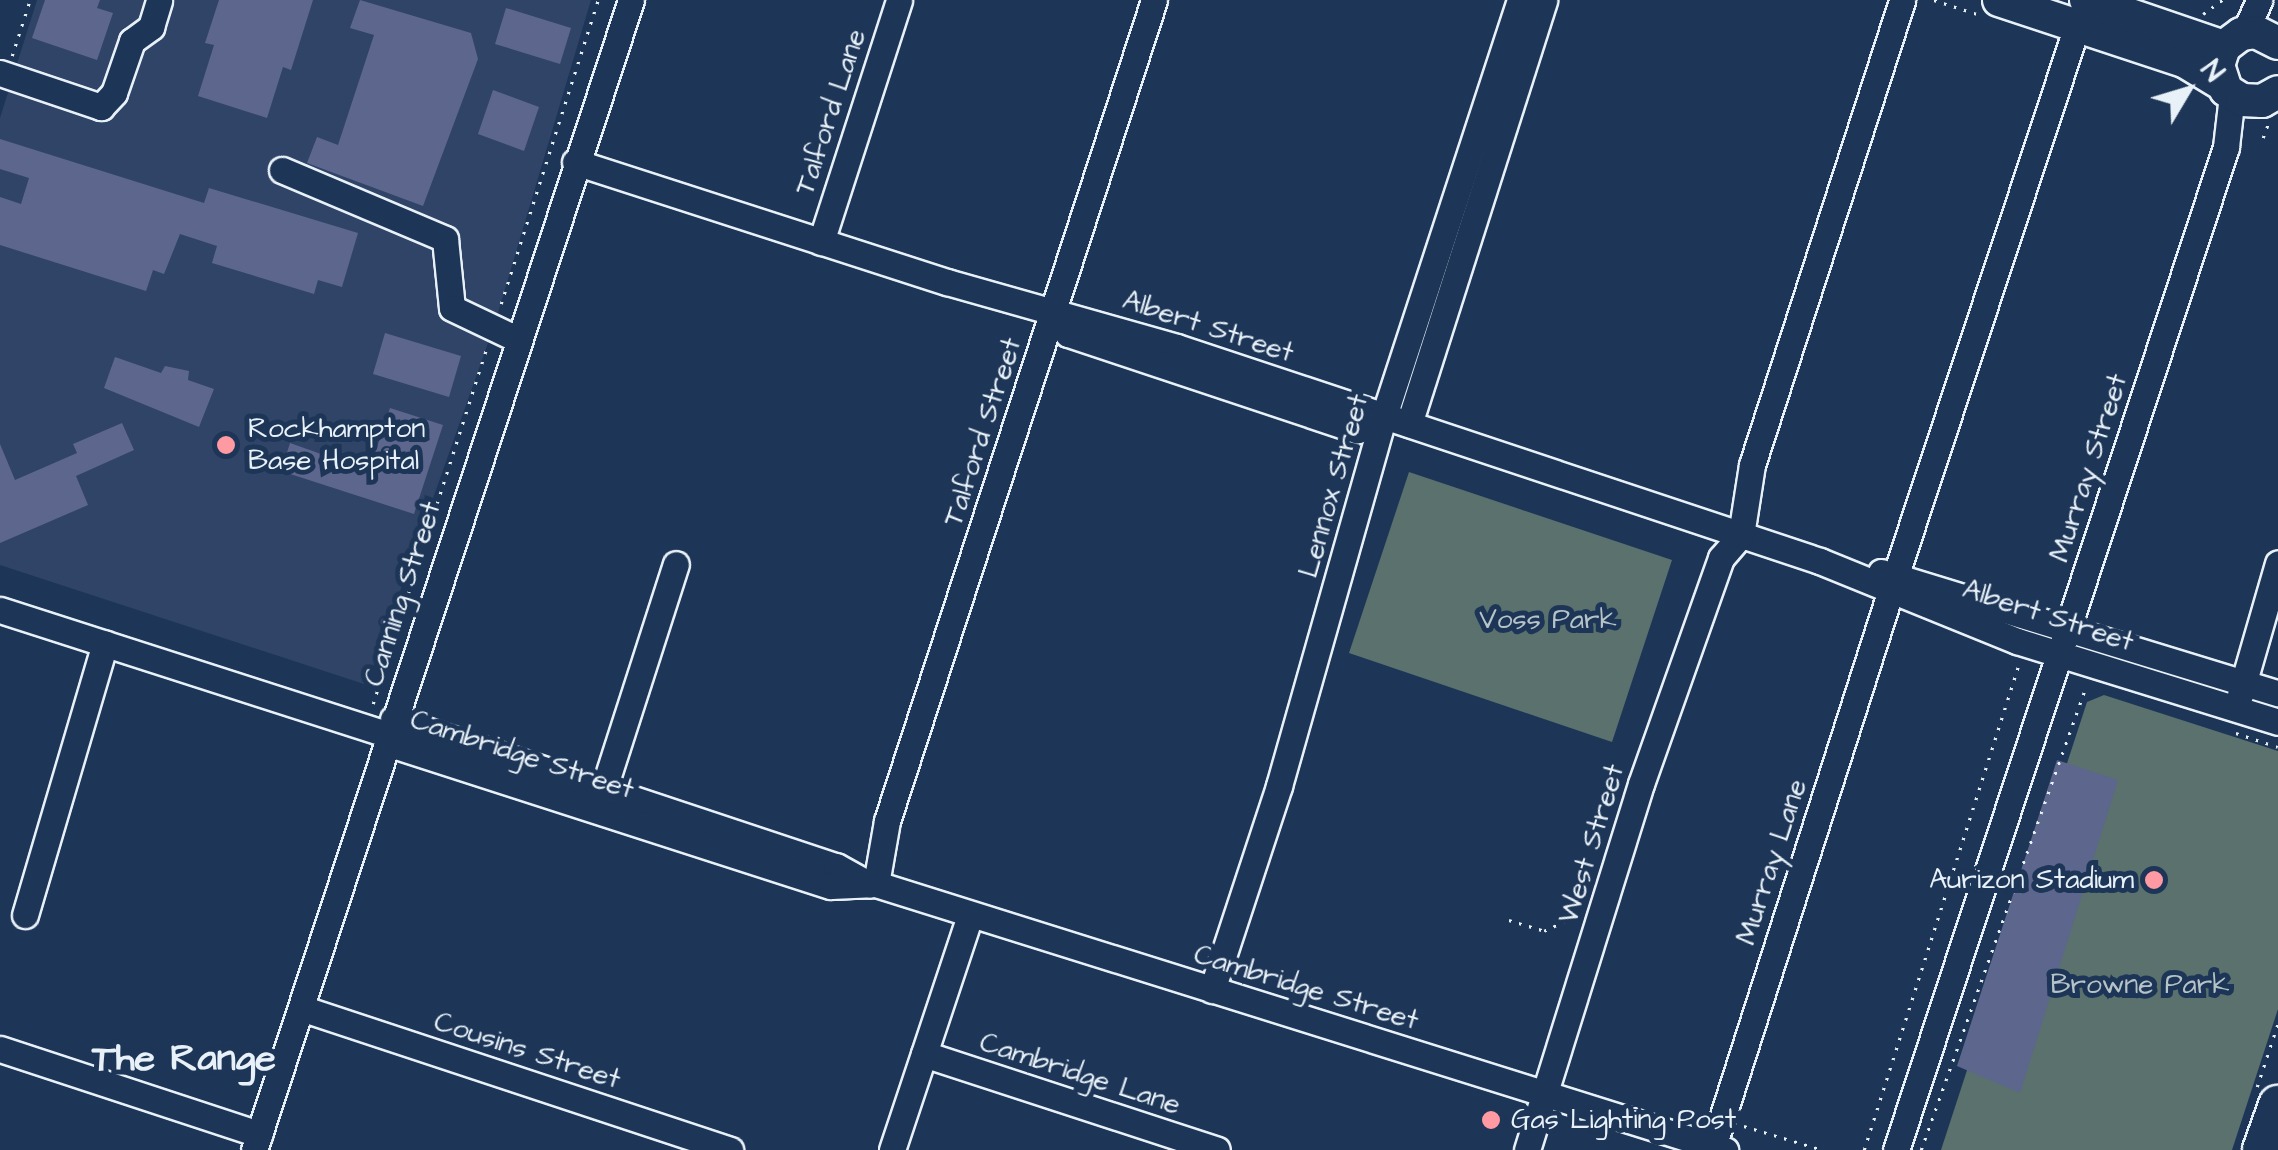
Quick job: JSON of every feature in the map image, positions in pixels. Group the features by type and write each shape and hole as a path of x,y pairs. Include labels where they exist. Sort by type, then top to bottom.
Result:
{"highway":[{"path":"2262,1150 2278,1105"}],"main road":[{"path":"1999,0 2257,38"},
{"path":"2082,13 2249,93"},
{"path":"2249,93 2218,65 2257,38"}],"street":[{"path":"3,74 100,107 114,93 132,42 151,27 159,0"},
{"name":"Canning Street","path":"256,1142 304,1009 385,727 632,0"},
{"name":"Talford Lane","path":"821,242 899,0"},
{"name":"Talford Street","path":"872,884 887,821 1154,0"},
{"name":"Lennox Street","path":"1212,990 1279,786 1384,416 1520,0"},
{"name":"Lennox Street","path":"1409,424 1544,0"},
{"path":"1742,534 1752,465 1902,0"},
{"path":"2240,0 2257,38"},
{"path":"2257,38 2259,0"},
{"name":"Murray Lane","path":"1717,1149 1721,1119 2082,13"},
{"name":"Murray Street","path":"1896,1150 2226,147 2249,93"},
{"name":"Albert Street","path":"575,162 821,242 1054,310 1893,584 2068,628 2277,689"},
{"path":"282,170 445,239 452,308 517,339"},
{"path":"1716,528 1752,465"},
{"name":"West Street","path":"1716,528 1721,558"},
{"name":"West Street","path":"1527,1150 1641,784 1721,558 1742,534"},
{"path":"2240,681 2278,563"},
{"path":"604,788 676,564"},
{"name":"Albert Street","path":"1893,584 2060,655 2270,719"},
{"name":"Cambridge Street","path":"0,610 385,727 604,788 836,866 872,884 969,918 1717,1149"},
{"path":"25,915 105,644"},
{"name":"Albert Street","path":"2240,681 2240,695 2270,719"},
{"name":"Cambridge Street","path":"385,727 831,886 872,884"},
{"path":"892,1150 969,918"},
{"name":"Cousins Street","path":"304,1009 730,1150"},
{"path":"0,1050 256,1142"},
{"name":"Cambridge Lane","path":"924,1054 1217,1150"}],"path":[{"path":"3,74 30,0"},
{"path":"385,727 494,326 598,0"},
{"path":"2199,17 2222,0"},
{"path":"1864,1150 2018,674 2018,665 2009,661"},
{"path":"1922,1150 2088,684"},
{"path":"1509,920 1544,931 1580,914"},
{"path":"1309,980 1304,996 1320,1001"},
{"path":"1721,1119 1824,1150"}],"shaded area":[{"name":"Rockhampton Base Hospital","path":"37,0 591,0 494,326 367,685 0,565 0,118"}],"green space":[{"name":"Voss Park","path":"1409,472 1672,560 1612,742 1349,653"},
{"name":"Browne Park","path":"2104,695 2278,751 2278,1009 2232,1150 1941,1150 2087,702"}],"building":[{"path":"45,0 100,0 97,8 113,13 97,60 32,38"},
{"path":"219,0 313,0 291,70 283,67 267,118 198,96 214,45 205,43"},
{"path":"360,0 471,33 478,59 423,206 307,163 317,137 338,145 374,35 350,28"},
{"path":"506,8 571,28 560,64 495,44"},
{"path":"493,90 539,107 524,151 478,134"},
{"path":"0,139 204,203 209,188 358,233 342,287 318,280 314,294 212,263 217,246 180,234 164,274 153,270 146,291 0,245 0,197 21,204 29,178 0,169"},
{"path":"385,333 461,356 449,397 373,374"},
{"path":"115,357 161,373 165,366 189,371 188,380 214,389 199,427 104,388"},
{"path":"390,408 443,425 414,514 281,471 290,443 369,471"},
{"path":"122,423 134,450 76,476 88,505 0,543 0,444 15,480 77,453 73,444"},
{"path":"2057,760 2118,780 2020,1093 1957,1066"}],"place":[{"name":"Rockhampton Base Hospital","path":"226,445"},
{"name":"Aurizon Stadium","path":"2154,880"},
{"name":"Gas Lighting Post","path":"1491,1120"}],"district":[{"name":"The Range","path":"184,1060"}]}
